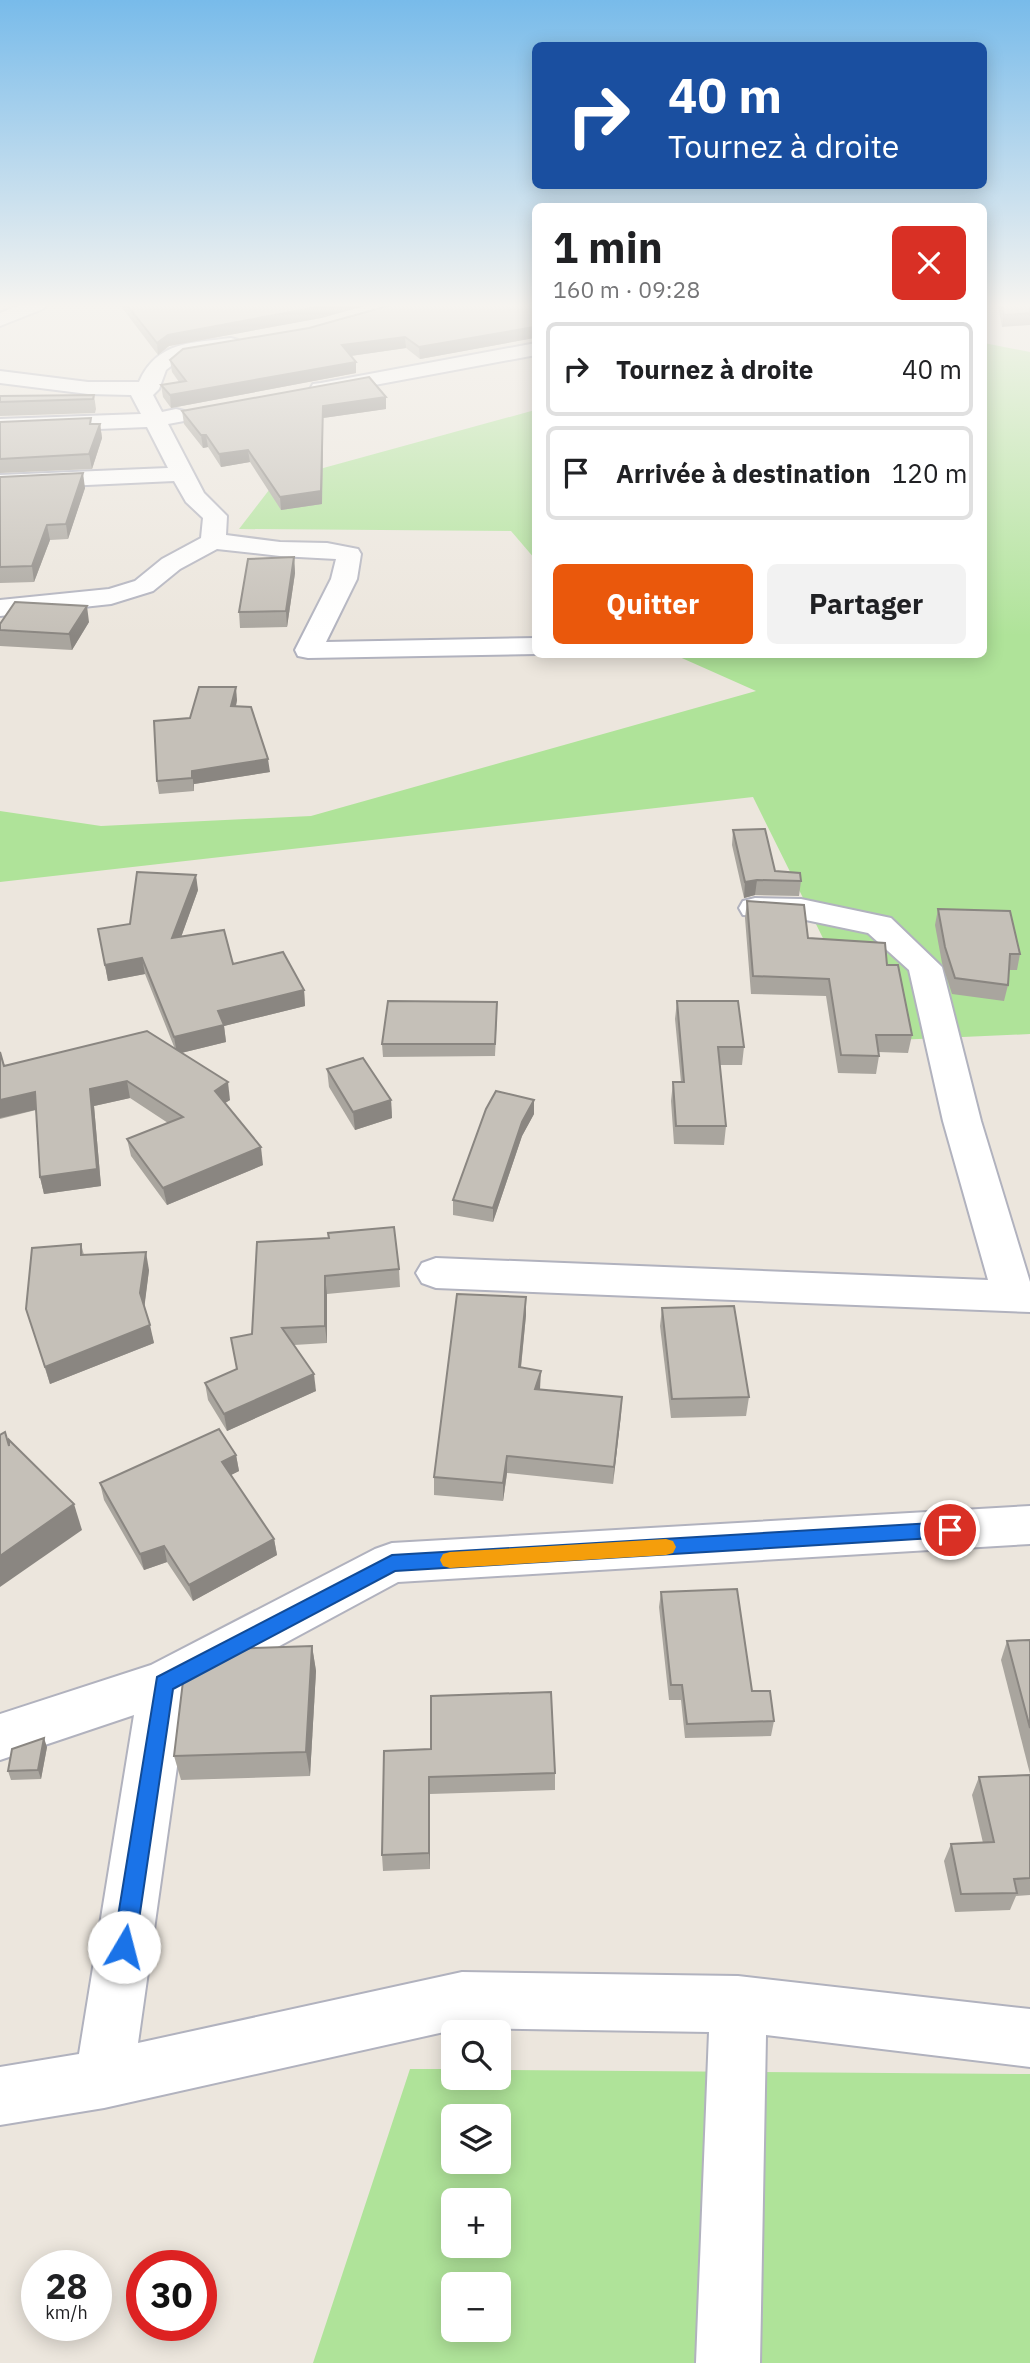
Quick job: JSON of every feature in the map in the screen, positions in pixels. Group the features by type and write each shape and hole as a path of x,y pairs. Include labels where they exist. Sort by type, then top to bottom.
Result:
{"street":[{"path":"152,415 194,497 215,516 214,541"},
{"path":"0,426 154,420 175,415"},
{"path":"0,482 183,474"},
{"path":"0,608 111,596 144,586 171,564 214,541 349,554 344,579 308,650 532,646"},
{"path":"436,1273 1022,1298 962,1121 925,967 879,925 801,909 755,908"},
{"path":"0,1737 164,1684 392,1563 1030,1525"},
{"path":"104,2079 164,1684"},
{"path":"0,2096 104,2079 462,2000 738,2004 1030,2038"},
{"path":"728,2363 738,2004"}],"green space":[{"path":"516,415 532,415 532,556 511,531 239,529 276,481"},
{"path":"987,415 1030,415 1030,1034 874,1041 753,797 0,882 0,811 101,826 311,816 756,691 682,658 987,658"},
{"path":"410,2069 441,2069 441,2090 511,2090 511,2070 1030,2074 1030,2363 313,2363"}],"building":[{"path":"185,415 323,415 321,491 280,497 248,450 219,454 206,435 201,435"},
{"path":"91,418 90,424 100,424 89,454 0,459 0,422"},
{"path":"83,473 66,524 47,525 32,566 0,567 0,477"},
{"path":"294,557 286,611 239,612 248,559"},
{"path":"15,602 87,606 69,634 0,630 0,624"},
{"path":"199,687 236,687 231,706 251,707 268,759 192,771 192,778 157,781 154,721 190,718"},
{"path":"765,829 775,871 800,873 801,881 745,882 733,830"},
{"path":"137,872 196,875 172,938 224,930 233,964 283,952 304,990 218,1011 224,1025 174,1037 142,958 105,965 98,929 130,924"},
{"path":"747,901 804,905 808,938 885,943 887,965 898,965 912,1035 876,1035 879,1056 841,1055 829,979 753,976"},
{"path":"938,909 1010,911 1020,954 1010,954 1008,985 955,978 945,947"},
{"path":"388,1001 497,1002 495,1044 382,1044"},
{"path":"677,1001 738,1001 744,1047 718,1047 726,1126 676,1126 673,1082 684,1082"},
{"path":"147,1031 228,1082 215,1091 261,1147 163,1188 127,1139 183,1117 127,1081 90,1089 97,1169 40,1177 35,1092 0,1100 0,1052 4,1066"},
{"path":"363,1058 391,1100 353,1112 327,1069"},
{"path":"496,1091 534,1100 522,1122 493,1208 453,1200 486,1109"},
{"path":"394,1227 399,1269 325,1276 325,1326 282,1328 314,1374 224,1414 205,1383 237,1369 231,1338 252,1334 257,1242 329,1238 328,1233"},
{"path":"81,1244 81,1255 146,1252 140,1293 150,1325 45,1367 26,1309 32,1248"},
{"path":"457,1294 526,1297 519,1367 541,1371 535,1389 622,1397 614,1467 507,1456 503,1483 434,1477"},
{"path":"734,1306 749,1397 672,1399 662,1308"},
{"path":"219,1429 236,1455 222,1462 274,1539 189,1585 164,1546 140,1554 100,1483"},
{"path":"5,1432 9,1446 9,1440 74,1504 0,1556 0,1435"},
{"path":"737,1589 752,1691 770,1691 774,1721 687,1724 682,1685 671,1685 661,1592"},
{"path":"1030,1640 1030,1728 1007,1641"},
{"path":"312,1646 306,1752 174,1756 184,1673 229,1649"},
{"path":"551,1692 555,1773 429,1777 429,1853 382,1855 384,1751 431,1749 431,1696"},
{"path":"44,1738 38,1770 8,1771 12,1749"},
{"path":"1030,1775 1030,1878 1014,1879 1017,1893 961,1894 951,1844 994,1842 979,1777"}],"slow traffic":[{"path":"450,1560 666,1547"}],"route":[{"path":"124,1947 164,1684 392,1563 950,1530"}]}
